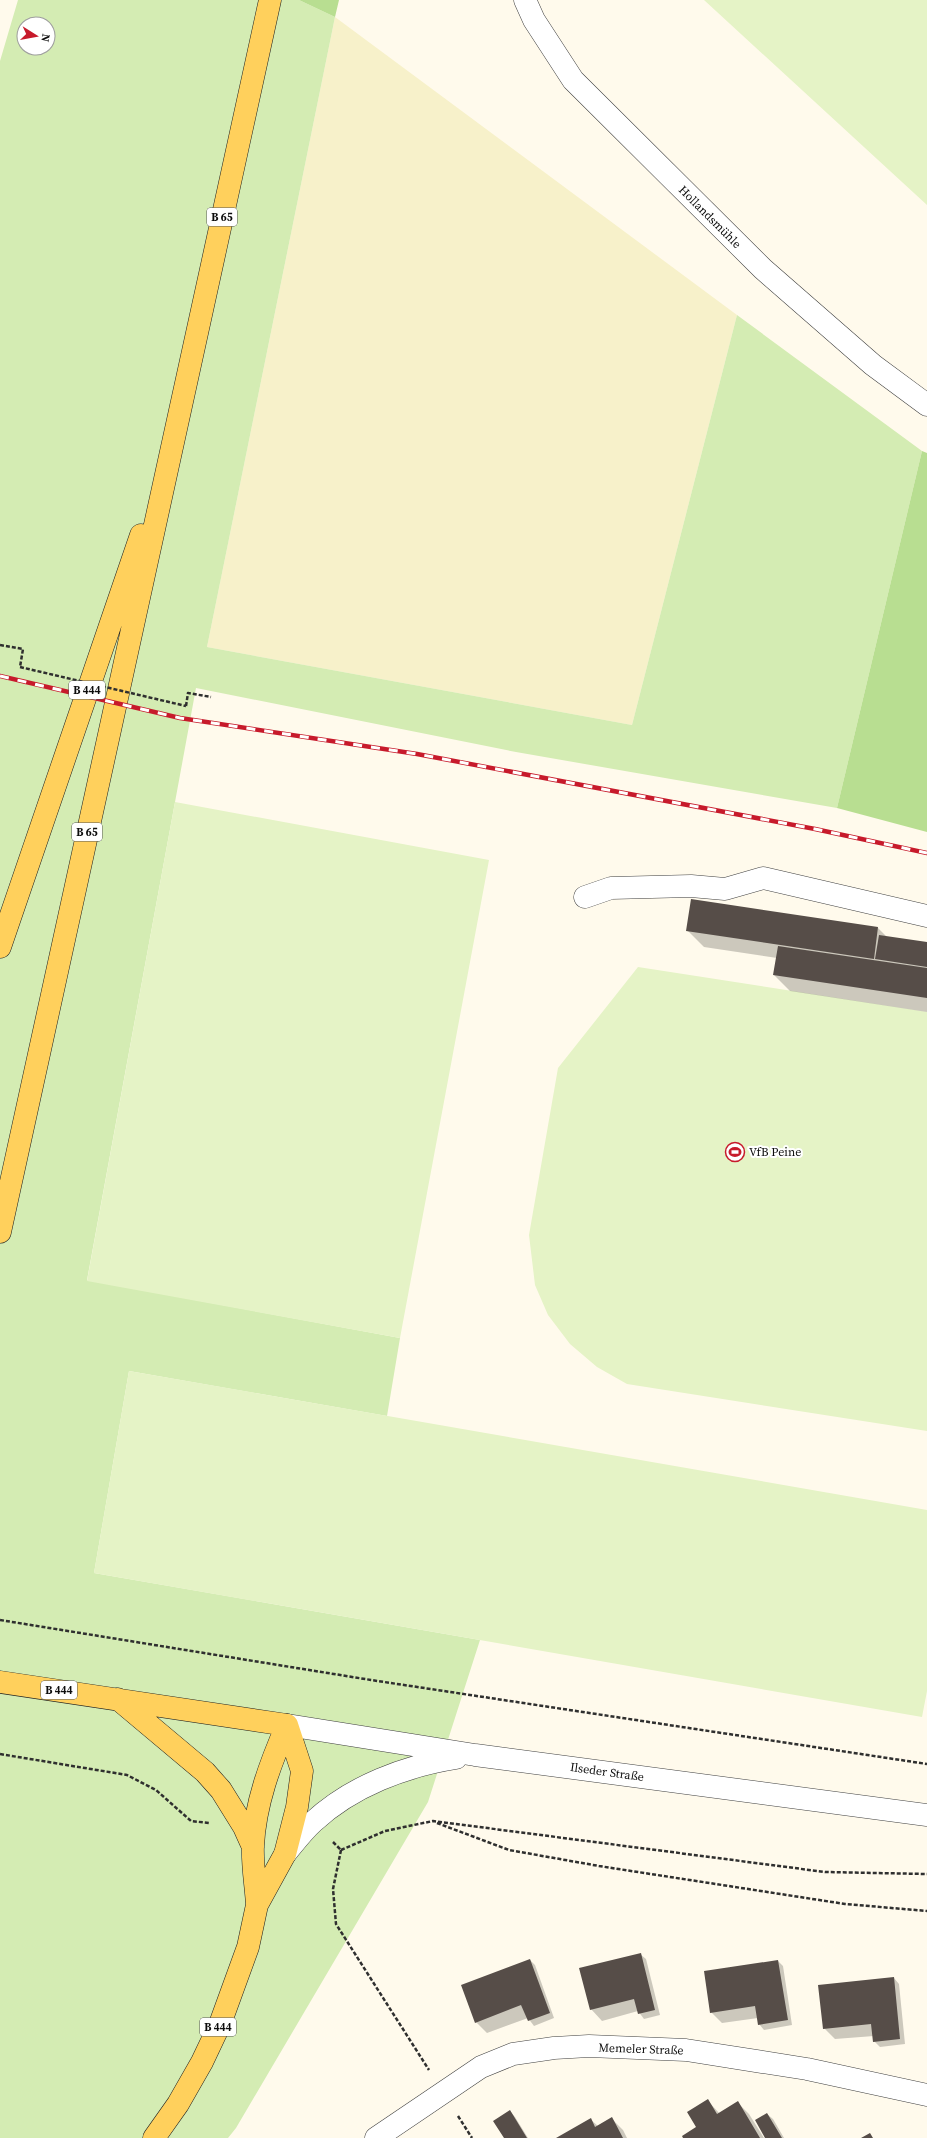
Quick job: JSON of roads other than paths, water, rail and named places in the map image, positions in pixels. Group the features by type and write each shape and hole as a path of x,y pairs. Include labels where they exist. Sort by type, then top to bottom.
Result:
{"main road":[{"name":"B 65","path":"0,1232 270,0"},
{"name":"B 444","path":"0,947 175,433"},
{"name":"B 444","path":"0,1682 118,1699 204,1772 221,1790 237,1815 253,1847 257,1905 248,1947 220,2024 202,2062 178,2104 154,2138"},
{"path":"118,1699 287,1725"},
{"path":"253,1847 260,1802 270,1764 287,1725"},
{"path":"257,1905 284,1854 297,1807 302,1771 287,1725"}],"street":[{"name":"Hollandsmühle","path":"525,0 534,20 573,80 763,269 873,365 927,405"},
{"path":"585,897 611,888 691,886 725,889 763,878 927,916"},
{"name":"Ilseder Straße","path":"287,1725 475,1755 927,1815"},
{"path":"284,1854 313,1822 349,1796 396,1773 431,1762 475,1755"},
{"name":"Memeler Straße","path":"376,2138 482,2067 513,2054 554,2048 590,2046 686,2050 807,2069 927,2096"}],"railway":[{"path":"0,676 180,718 417,754 815,829 927,853"}],"place":[{"name":"VfB Peine","path":"735,1152"}]}
